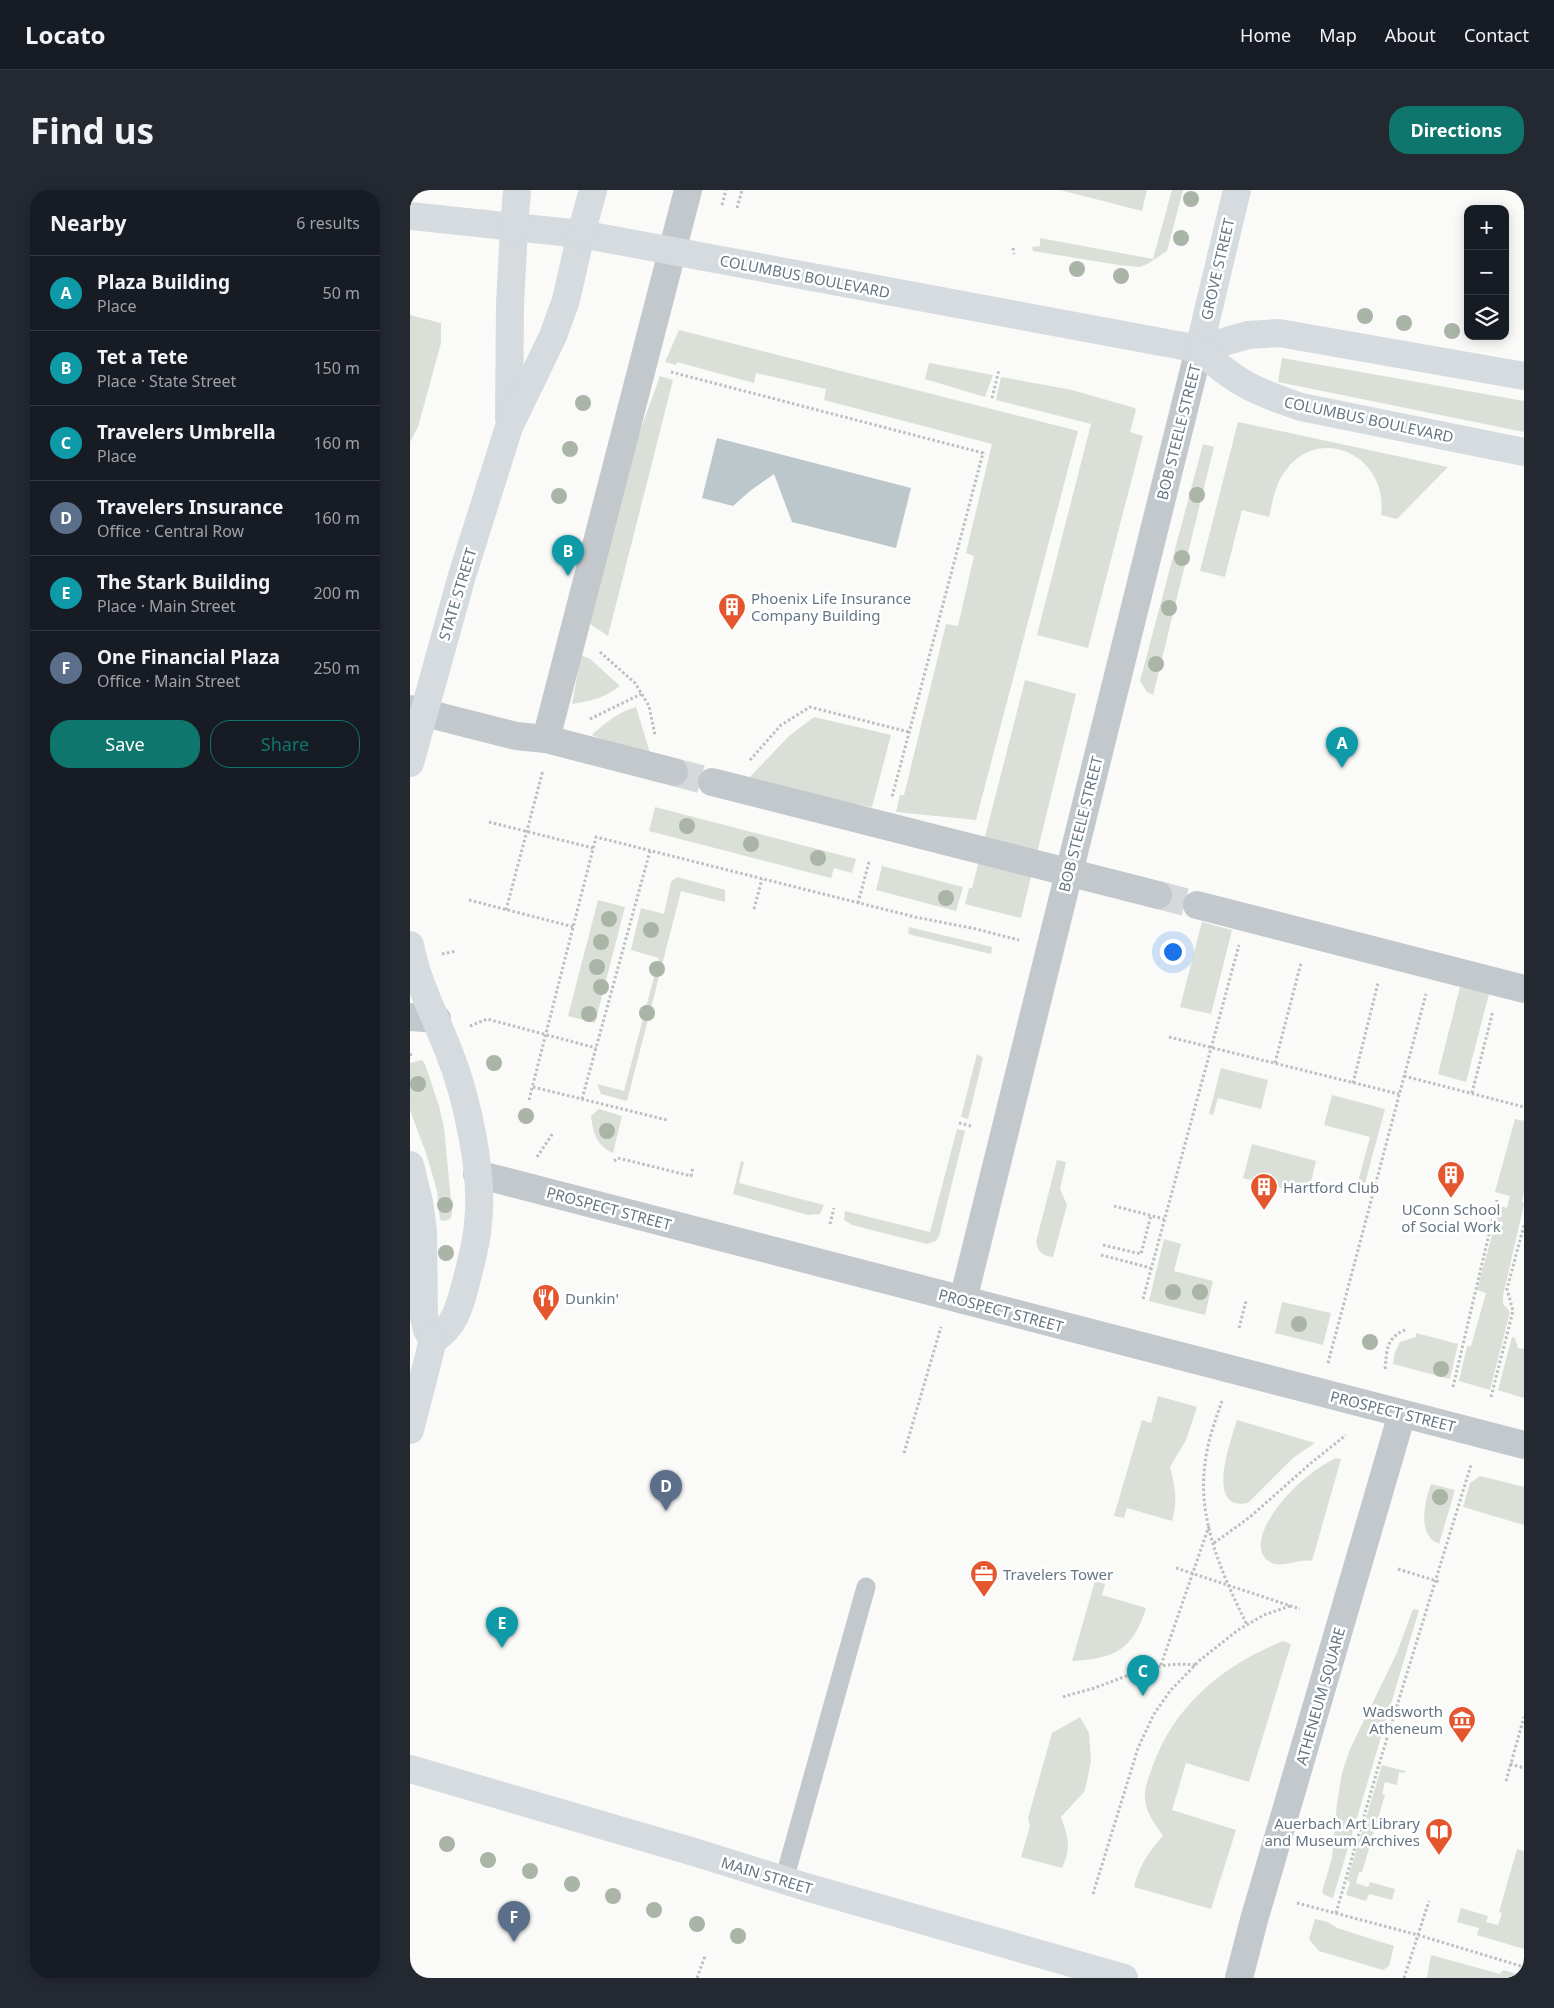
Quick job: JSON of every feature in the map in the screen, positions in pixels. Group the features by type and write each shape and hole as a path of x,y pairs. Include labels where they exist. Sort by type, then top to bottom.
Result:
{"main road":[{"name":"STATE STREET","path":"509,427 510,304 517,190"},
{"name":"STATE STREET","path":"410,763 461,580 509,427 553,336 566,300 593,190"},
{"name":"GROVE STREET","path":"1199,349 1237,190"},
{"name":"COLUMBUS BOULEVARD","path":"410,216 582,234 1199,349 1248,335 1279,333 1524,376"},
{"name":"COLUMBUS BOULEVARD","path":"1199,349 1218,367 1240,382 1266,395 1301,407 1524,452"},
{"path":"410,945 417,969 437,1018 462,1089 477,1174 479,1222 475,1248 462,1298 452,1324 433,1340"},
{"path":"410,1165 419,1202 423,1231 424,1317 433,1340 410,1430"},
{"name":"MAIN STREET","path":"410,1769 1124,1978"}],"street":[{"path":"546,739 688,190"},
{"name":"BOB STEELE STREET","path":"963,1300 1199,349"},
{"path":"410,709 516,736 546,739 669,770"},
{"path":"721,784 1158,895"},
{"path":"1197,905 1512,986"},
{"path":"410,1017 437,1018"},
{"name":"PROSPECT STREET","path":"477,1174 1524,1445"},
{"name":"ATHENEUM SQUARE","path":"1239,1978 1254,1920 1402,1414"}],"lane":[{"path":"784,1880 866,1587"}],"path":[{"path":"722,205 726,190"},
{"path":"737,208 742,190"},
{"path":"1014,248 1014,254"},
{"path":"643,365 982,453 885,826"},
{"path":"992,398 999,370"},
{"path":"575,629 635,684 642,694 649,706 669,770"},
{"path":"546,739 642,694"},
{"path":"721,784 756,753 781,725 810,706 909,732"},
{"path":"506,910 542,777"},
{"path":"489,822 594,848"},
{"path":"529,1100 596,837 858,903 1019,940"},
{"path":"582,1099 650,851"},
{"path":"858,903 869,862"},
{"path":"754,909 762,879"},
{"path":"469,900 574,927"},
{"path":"1142,1299 1247,918"},
{"path":"1275,1063 1309,934"},
{"path":"1354,1083 1385,953"},
{"path":"1320,1392 1434,966"},
{"path":"1472,1093 1512,986"},
{"path":"469,1027 487,1019 596,1048"},
{"path":"1168,1037 1399,1094"},
{"path":"1404,1076 1524,1106"},
{"path":"532,1087 666,1120"},
{"path":"959,1123 971,1126"},
{"path":"537,1157 553,1133"},
{"path":"616,1159 691,1176 693,1168"},
{"path":"1453,1387 1498,1200"},
{"path":"1114,1206 1164,1219"},
{"path":"830,1224 834,1208"},
{"path":"1103,1245 1141,1254 1151,1215"},
{"path":"1491,1397 1514,1311 1507,1289 1524,1226"},
{"path":"1101,1255 1151,1268"},
{"path":"1239,1328 1246,1301"},
{"path":"904,1453 941,1327"},
{"path":"1385,1369 1389,1343 1395,1334 1405,1330"},
{"path":"1222,1401 1205,1464 1204,1498 1209,1525 1227,1585 1247,1625"},
{"path":"1214,1543 1250,1517 1346,1435"},
{"path":"1336,1913 1471,1465"},
{"path":"1161,1665 1209,1525"},
{"path":"1176,1568 1300,1609"},
{"path":"1398,1569 1440,1582"},
{"path":"1093,1894 1138,1748 1154,1714 1170,1691 1196,1665 1247,1625 1264,1615 1290,1606"},
{"path":"1063,1696 1097,1687 1132,1673 1161,1665 1176,1663 1196,1665"},
{"path":"1396,1709 1421,1716"},
{"path":"1506,1781 1524,1717"},
{"path":"1510,1764 1524,1768"},
{"path":"1404,1978 1429,1901"},
{"path":"1297,1903 1418,1935 1524,1966"},
{"path":"697,1978 705,1956"}],"shaded area":[{"path":"1060,190 1147,190 1142,211"},
{"path":"1172,190 1183,190 1167,251 1140,267 1033,251 1032,247 1040,246 1040,238 1153,259"},
{"path":"410,315 441,323 441,343 418,427 410,442"},
{"path":"679,330 1078,431 976,820 896,812 900,795 904,795 946,624 958,626 974,556 966,553 992,444 824,400 826,389 756,373 754,383 677,362 676,365 665,362"},
{"path":"1282,358 1524,401 1524,432 1278,382"},
{"path":"929,363 993,375 985,397 925,379"},
{"path":"660,376 673,380 608,636 590,624 619,489"},
{"path":"1001,377 1072,390 1135,408 1136,410 1130,432 1143,436 1088,648 1037,635 1091,424 996,400"},
{"path":"1238,422 1448,467 1397,519 1381,515 1381,494 1374,477 1363,463 1349,453 1333,448 1316,449 1300,456 1282,475 1275,492 1269,517 1242,510 1225,577 1200,571"},
{"path":"717,438 911,488 896,548 792,522 774,474 733,506 702,498"},
{"path":"1203,444 1214,447 1153,695 1147,692 1140,681"},
{"path":"581,655 590,659 620,686 597,698 572,704"},
{"path":"1025,680 1076,694 1021,918 965,904 969,888 972,888"},
{"path":"636,707 650,753 617,746 592,735 618,715"},
{"path":"814,717 891,735 872,807 745,782 789,736"},
{"path":"655,807 856,859 852,873 834,868 831,878 649,831"},
{"path":"882,866 963,887 956,911 876,890"},
{"path":"677,877 725,890 725,902 681,891 627,1101 601,1094 597,1084 624,1091 659,958 631,950 641,908 664,914 671,882"},
{"path":"598,900 625,907 595,1023 568,1016"},
{"path":"1202,922 1232,930 1211,1014 1180,1007"},
{"path":"909,927 992,947 991,954 908,934"},
{"path":"1460,987 1489,994 1466,1082 1438,1074"},
{"path":"977,1054 983,1058 968,1119 961,1117"},
{"path":"422,1060 439,1106 444,1128 452,1211 451,1218 445,1221 440,1220 437,1191 427,1156 410,1110 410,1063"},
{"path":"1221,1068 1268,1080 1261,1109 1218,1098 1213,1115 1209,1114"},
{"path":"1332,1095 1385,1109 1364,1187 1357,1186 1370,1137 1324,1125"},
{"path":"599,1109 622,1116 613,1153 603,1147 594,1133 591,1116"},
{"path":"1515,1119 1524,1121 1524,1193 1522,1201 1524,1204 1503,1296 1503,1304 1510,1312 1490,1390 1459,1381 1467,1346 1471,1346 1486,1293 1477,1290 1500,1206 1507,1208 1510,1196 1495,1192"},
{"path":"957,1129 965,1131 939,1236 936,1241 927,1244 852,1225 844,1220 845,1211 930,1232"},
{"path":"1252,1144 1316,1161 1308,1195 1243,1178"},
{"path":"1057,1160 1066,1162 1060,1189 1067,1205 1053,1257 1042,1253 1036,1242"},
{"path":"741,1161 744,1162 739,1183 824,1205 820,1214 808,1215 733,1194"},
{"path":"1164,1239 1181,1244 1174,1271 1213,1281 1205,1315 1149,1301"},
{"path":"1282,1302 1331,1313 1323,1345 1275,1333"},
{"path":"1416,1333 1458,1344 1450,1379 1393,1364 1395,1352 1400,1342 1416,1337"},
{"path":"1512,1337 1515,1338 1518,1348 1524,1349 1524,1398 1498,1390"},
{"path":"1158,1396 1197,1407 1186,1440 1170,1467 1175,1494 1172,1521 1127,1508 1124,1518 1114,1516 1142,1420 1151,1423"},
{"path":"1237,1420 1315,1443 1293,1458 1248,1503 1235,1503 1227,1497 1224,1486 1226,1457"},
{"path":"1336,1458 1341,1459 1312,1561 1277,1564 1267,1560 1261,1551 1261,1540 1272,1515 1299,1483 1317,1469"},
{"path":"1480,1476 1524,1487 1524,1525 1463,1507 1470,1483"},
{"path":"1431,1484 1455,1490 1439,1544 1427,1533 1425,1525 1426,1500"},
{"path":"1095,1581 1105,1584 1102,1595 1146,1608 1135,1634 1120,1650 1099,1658 1072,1661"},
{"path":"1413,1609 1419,1610 1333,1898 1322,1892 1332,1858 1342,1773 1350,1749 1396,1655"},
{"path":"1283,1641 1291,1644 1249,1782 1186,1763 1172,1810 1236,1830 1211,1909 1134,1887 1145,1859 1163,1836 1149,1813 1145,1803 1145,1794 1153,1765 1175,1723 1204,1689 1222,1674 1261,1651"},
{"path":"1080,1717 1089,1733 1091,1761 1084,1792 1061,1817 1068,1842 1067,1854 1062,1868 1021,1857 1030,1826 1028,1818 1052,1733"},
{"path":"1382,1765 1405,1771 1405,1773 1399,1772 1397,1785 1385,1782 1382,1794 1385,1795 1362,1872 1359,1872 1356,1883 1368,1887 1370,1882 1395,1889 1392,1900 1369,1894 1366,1901 1346,1895 1350,1882 1347,1881"},
{"path":"1517,1849 1524,1851 1524,1949 1477,1935 1479,1928 1457,1922 1461,1908 1488,1916 1486,1922 1498,1925 1502,1913 1499,1912"},
{"path":"1315,1919 1394,1946 1389,1966 1383,1970 1319,1951 1309,1939"},
{"path":"1431,1955 1500,1974 1503,1970 1524,1976 1524,1978 1427,1978"}],"tunnel":[{"path":"674,772 712,782"},
{"path":"1158,895 1197,905"}],"place":[{"name":"Tet a Tete","path":"568,576"},
{"name":"Phoenix Life Insurance Company Building","path":"732,631"},
{"name":"Plaza Building","path":"1342,768"},
{"name":"UConn School of Social Work","path":"1451,1199"},
{"name":"Hartford Club","path":"1264,1211"},
{"name":"Dunkin'","path":"546,1322"},
{"name":"Travelers Insurance","path":"666,1511"},
{"name":"Travelers Tower","path":"984,1598"},
{"name":"The Stark Building","path":"502,1648"},
{"name":"Travelers Umbrella","path":"1143,1696"},
{"name":"Wadsworth Atheneum","path":"1462,1744"},
{"name":"Auerbach Art Library and Museum Archives","path":"1439,1856"},
{"name":"One Financial Plaza","path":"514,1942"}]}
